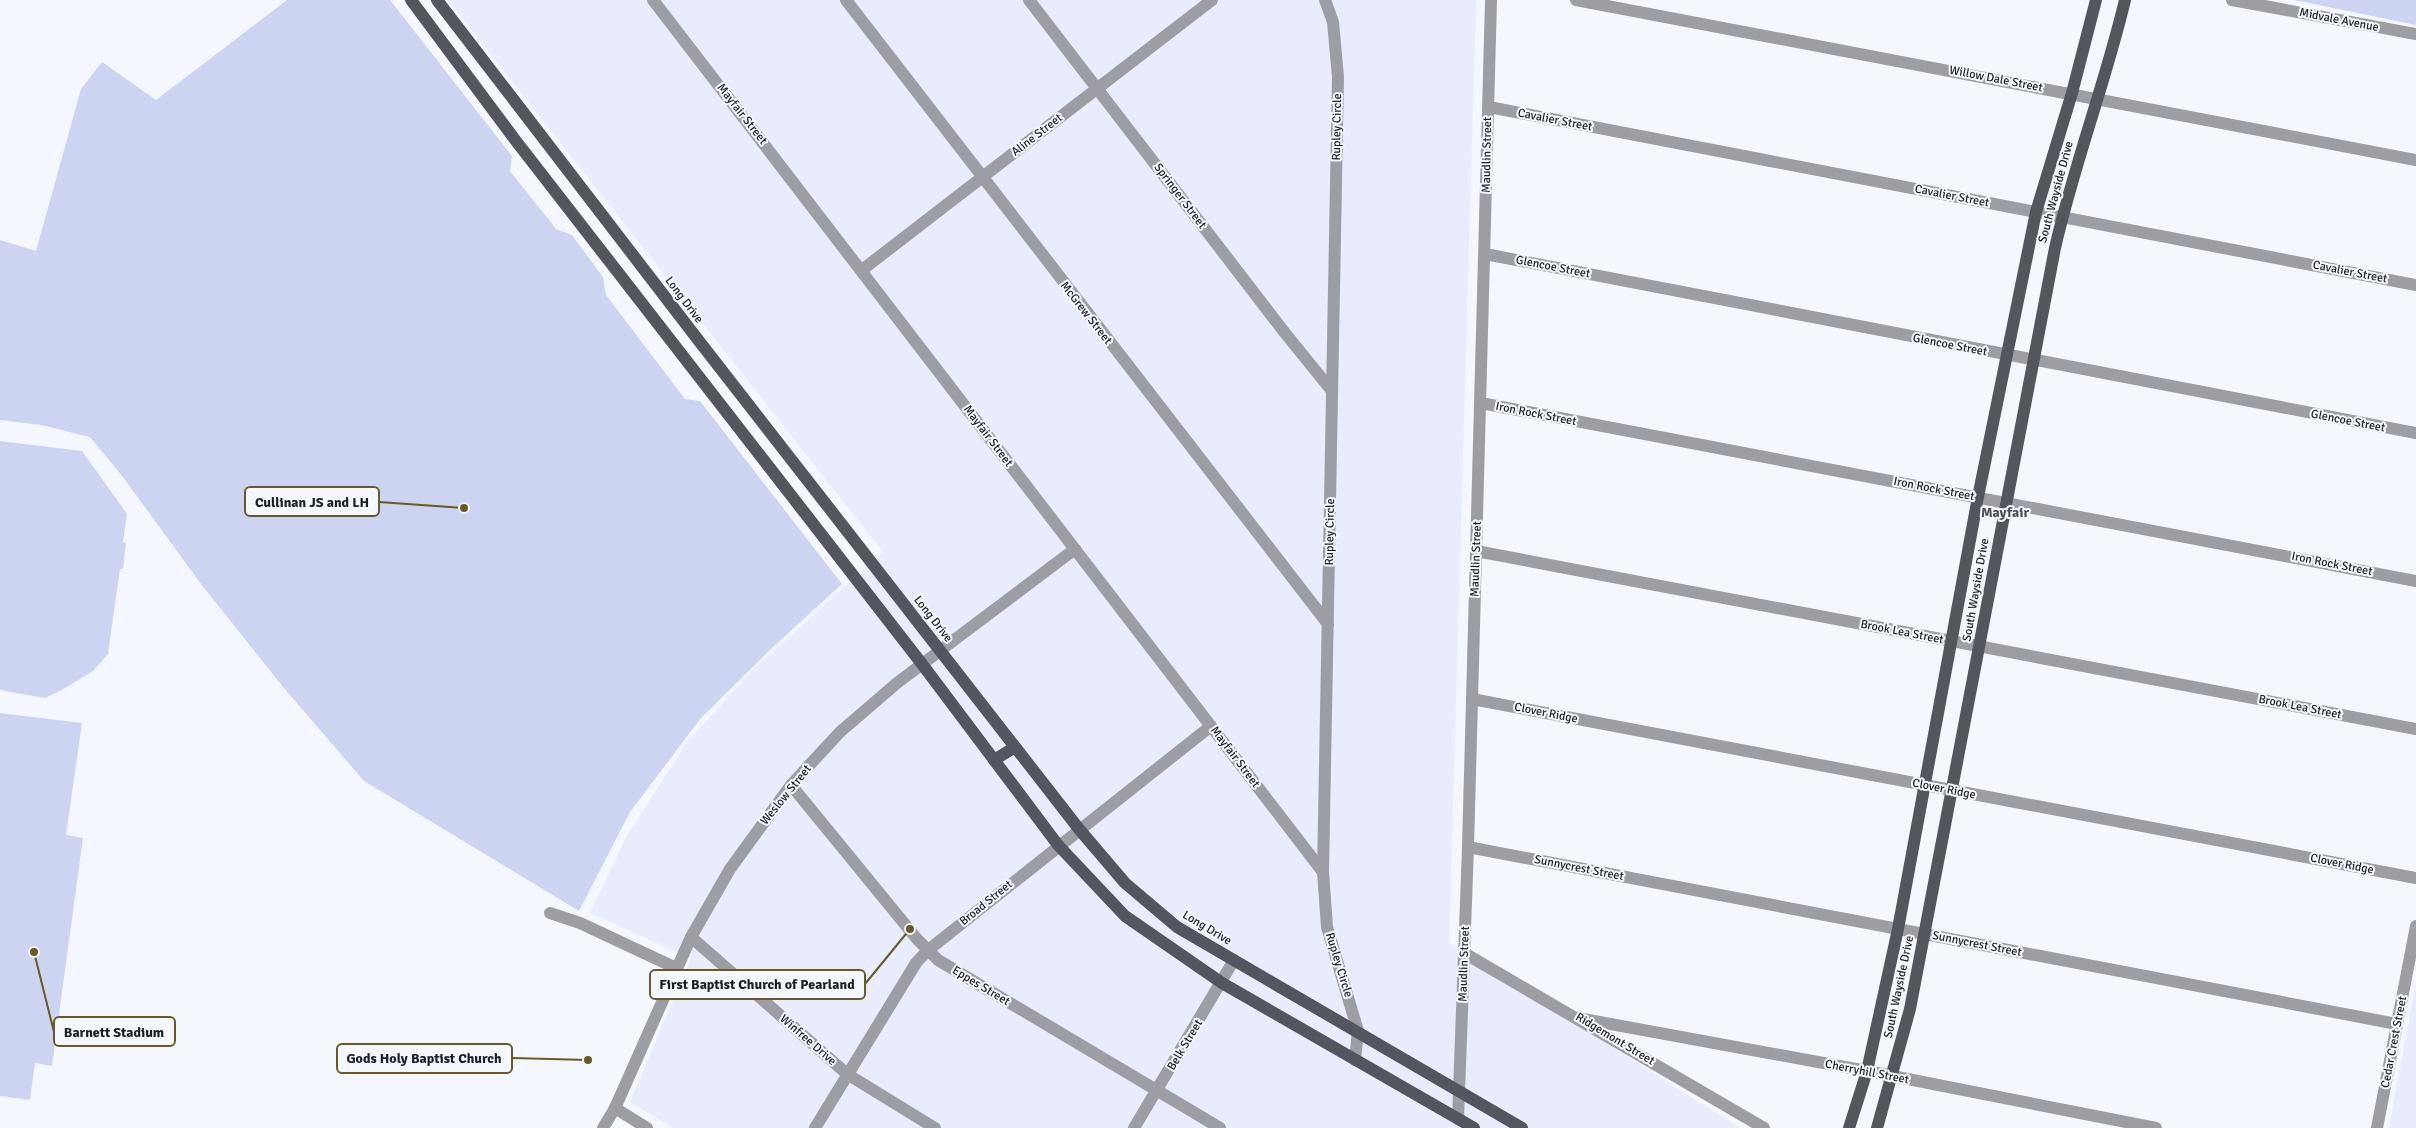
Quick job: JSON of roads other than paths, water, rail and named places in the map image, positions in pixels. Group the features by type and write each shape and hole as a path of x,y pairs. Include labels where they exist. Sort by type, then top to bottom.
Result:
{"main road":[{"path":"411,0 516,141 922,664 1058,845 1125,916 1222,983 1474,1128"},
{"name":"Long Drive","path":"437,0 1079,830 1125,883 1176,928 1358,1031 1522,1128"},
{"name":"South Wayside Drive","path":"1849,1128 1867,1071 1898,929 1978,497 2036,212 2072,93 2096,0"},
{"name":"South Wayside Drive","path":"1876,1128 1910,1009 2062,216 2114,44 2125,0"},
{"path":"441,40 458,27"},
{"path":"516,141 534,126"},
{"path":"601,250 620,238"},
{"path":"682,354 699,341"},
{"path":"770,469 788,456"},
{"path":"850,573 868,558"},
{"path":"994,760 1015,747"}],"street":[{"name":"Mayfair Street","path":"653,0 1323,872"},
{"name":"McGrew Street","path":"846,0 1328,624"},
{"name":"Springer Street","path":"1029,0 1284,333 1332,391"},
{"name":"Aline Street","path":"862,270 1212,0"},
{"name":"Rupley Circle","path":"1325,0 1332,22 1338,77 1323,872 1327,927 1358,1031 1355,1060"},
{"name":"Maudlin Street","path":"1458,1119 1468,847 1491,0"},
{"name":"Willow Dale Street","path":"1576,0 2416,160"},
{"name":"Midvale Avenue","path":"2232,0 2416,34"},
{"name":"Cavalier Street","path":"1488,107 2416,285"},
{"name":"Glencoe Street","path":"1485,254 2006,356 2416,433"},
{"name":"Iron Rock Street","path":"1481,403 2416,581"},
{"name":"Weslow Street","path":"604,1128 615,1108 691,937 730,869 791,785 840,732 940,649 1075,549"},
{"name":"Brook Lea Street","path":"1476,551 2416,729"},
{"name":"Clover Ridge","path":"1472,699 2416,878"},
{"name":"Broad Street","path":"815,1128 916,963 927,951 1058,845 1211,726"},
{"name":"Eppes Street","path":"791,785 927,951 938,960 1220,1128"},
{"name":"Sunnycrest Street","path":"1468,847 2397,1024"},
{"path":"550,913 580,923 676,968"},
{"name":"Cedar Crest Street","path":"2377,1128 2416,926"},
{"name":"Winfree Drive","path":"691,937 847,1074 935,1128"},
{"name":"Ridgemont Street","path":"1464,953 1764,1128"},
{"name":"Belk Street","path":"1134,1128 1234,960"},
{"name":"Cherryhill Street","path":"1578,1018 1867,1071 2156,1128"},
{"path":"615,1108 647,1128"}],"place":[{"name":"Cullinan JS and LH","path":"464,508"},
{"name":"First Baptist Church of Pearland","path":"910,929"},
{"name":"Barnett Stadium","path":"34,952"},
{"name":"Gods Holy Baptist Church","path":"588,1060"}],"district":[{"name":"Mayfair","path":"2005,512"}]}
